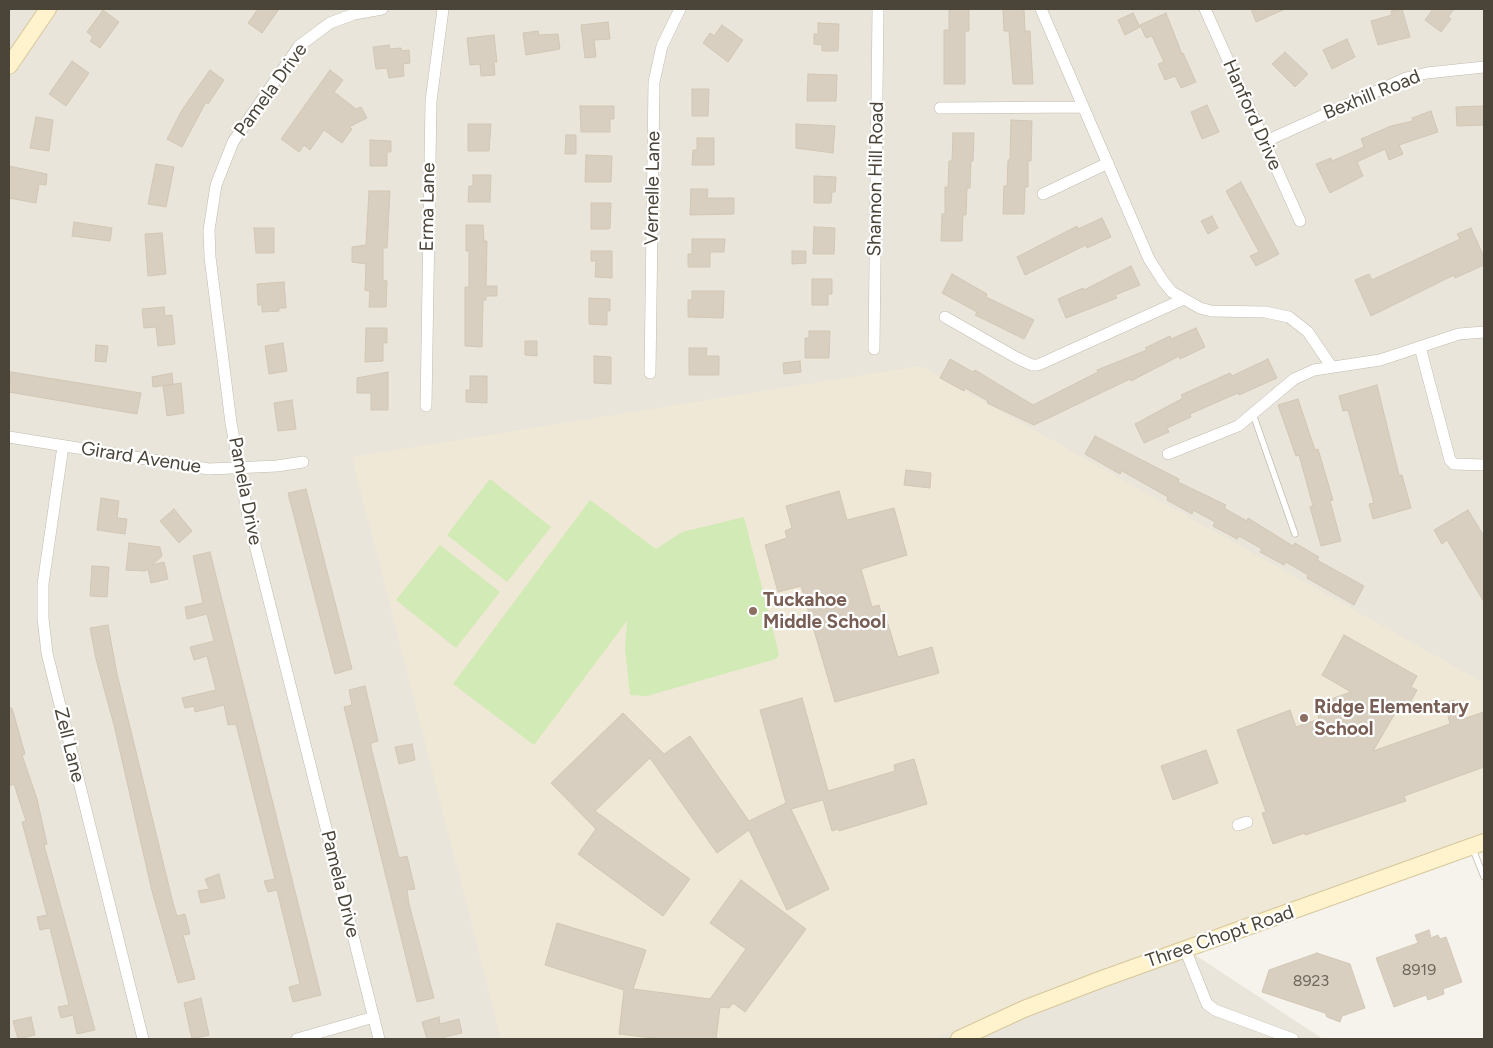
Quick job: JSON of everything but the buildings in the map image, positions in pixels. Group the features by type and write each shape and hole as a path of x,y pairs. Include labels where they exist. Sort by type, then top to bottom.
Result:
{"main road":[{"path":"9,66 48,9"},
{"name":"Three Chopt Road","path":"959,1039 1064,993 1478,844"}],"street":[{"name":"Pamela Drive","path":"379,1039 248,517 239,468 210,257 210,215 216,185 233,142 299,46 330,23 354,14 382,9"},
{"name":"Erma Lane","path":"426,406 431,101 443,9"},
{"name":"Vernelle Lane","path":"650,373 654,82 662,46 680,9"},
{"name":"Shannon Hill Road","path":"874,349 878,9"},
{"path":"1041,9 1149,259 1163,281 1172,292 1211,311 1266,312 1289,318 1308,332 1331,366"},
{"name":"Hanford Drive","path":"1205,9 1300,221"},
{"name":"Bexhill Road","path":"1264,142 1406,78 1427,73 1484,67"},
{"path":"940,108 1084,108"},
{"path":"1043,194 1108,164"},
{"path":"945,317 1017,358 1032,365 1038,365 1184,299"},
{"path":"1168,454 1238,426 1294,379 1314,370 1380,360 1459,334 1484,332"},
{"path":"1420,347 1450,460 1454,464 1484,465"},
{"name":"Girard Avenue","path":"9,437 209,469 303,462"},
{"name":"Zell Lane","path":"63,446 43,584 43,618 47,653 143,1039"},
{"path":"1185,949 1207,1004 1215,1010 1293,1039"},
{"path":"297,1039 374,1017"}],"lane":[{"path":"1253,414 1295,534"},
{"path":"1478,844 1484,878"}],"shaded area":[{"path":"9,9 1484,9 1484,842 1186,949 1323,1039 9,1039"},
{"name":"Tuckahoe Middle School","path":"920,366 1484,683 1484,842 930,1039 501,1039 352,457"}],"green space":[{"path":"490,479 551,527 507,582 447,535"},
{"path":"590,500 656,549 682,532 744,517 779,654 776,659 647,696 630,695 625,648 627,621 534,745 453,684"},
{"path":"440,545 500,592 456,648 396,600"}],"place":[{"name":"Tuckahoe Middle School","path":"753,611"},
{"name":"Ridge Elementary School","path":"1304,718"}]}
